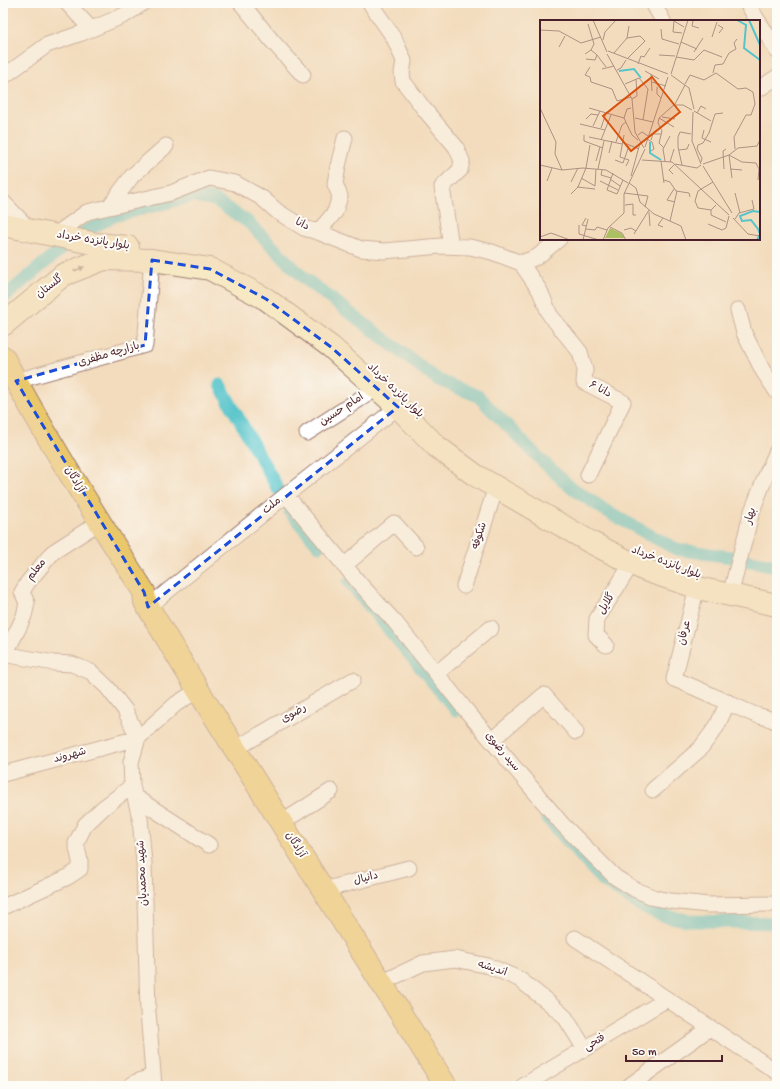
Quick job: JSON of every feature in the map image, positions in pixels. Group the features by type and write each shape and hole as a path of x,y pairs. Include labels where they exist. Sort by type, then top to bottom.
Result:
{"main road":[{"name":"بلوار پانزده خرداد","path":"3,225 97,244 154,249 215,258 272,289 339,338 401,403 436,446 475,475 592,544 646,570 697,587 777,605"},
{"name":"بلوار پانزده خرداد","path":"104,259 152,260 210,269 266,299 331,347 377,388 401,403 444,438 481,465 598,533 650,559 705,578 777,594"},
{"name":"گلستان","path":"3,325 63,275 104,259"},
{"name":"آزادگان","path":"3,357 9,379 144,592 147,605 198,690 446,1086"},
{"name":"آزادگان","path":"9,379 8,387 46,452 136,597 147,605"}],"street":[{"path":"67,3 91,29"},
{"path":"3,77 47,45 125,15 143,3"},
{"path":"241,3 303,75"},
{"path":"370,3 394,38 404,60 402,73 404,82 424,109 456,147 462,161 460,170 442,187 451,246"},
{"path":"653,3 662,20"},
{"path":"747,3 758,20"},
{"path":"760,24 777,52"},
{"path":"760,88 777,77"},
{"path":"318,232 335,212 340,196 335,184 345,138"},
{"path":"109,207 132,176 166,146"},
{"name":"دانا","path":"55,235 87,212 171,193 209,178 235,183 262,198 278,212 304,228 361,249 384,251 451,246 470,247 492,252 521,263"},
{"path":"3,202 30,230"},
{"path":"521,263 537,257 558,240"},
{"name":"بازارچه مظفری","path":"9,379 145,345 152,260"},
{"name":"دانا ۶","path":"521,263 540,291 550,315 580,352 585,370 584,382 623,402 588,475"},
{"path":"738,310 744,333 763,371 777,392"},
{"name":"امام حسین","path":"307,433 377,388"},
{"name":"ملت","path":"147,605 401,403"},
{"name":"بهار","path":"733,584 752,511 777,451"},
{"name":"شکوفه","path":"464,586 496,487"},
{"name":"سید رضوی","path":"286,495 344,566 395,622 562,824 615,877 634,889 655,898 671,901 708,905 777,904"},
{"path":"344,566 394,523 416,547"},
{"name":"معلم","path":"4,654 24,616 27,603 22,592 28,582 53,552 92,527"},
{"name":"گلایل","path":"606,644 596,635 597,620 632,563"},
{"name":"عرفان","path":"697,587 674,680 707,692 728,702"},
{"path":"437,673 491,628"},
{"path":"4,654 54,663 72,664 91,672 107,687 125,710 138,738 176,704 198,690"},
{"name":"رضوی","path":"235,749 353,680"},
{"path":"492,740 544,695 576,732"},
{"path":"654,790 700,749 717,726 728,702 753,714 777,722"},
{"name":"شهروند","path":"3,774 138,738"},
{"name":"شهید محمدیان","path":"138,738 131,762 133,791 140,818 144,863 148,1012 154,1081"},
{"path":"3,907 68,877 80,869 80,860 76,843 85,825 103,808 133,791 209,845"},
{"path":"281,823 331,791"},
{"name":"دانیال","path":"323,890 409,868"},
{"path":"575,938 777,1072"},
{"name":"اندیشه","path":"381,983 423,963 455,959 489,966 519,978 565,1017 580,1041"},
{"name":"فتحی","path":"523,1086 667,999"},
{"path":"629,1086 710,1028"},
{"path":"130,1086 136,1082 154,1081"}],"highlighted area":[{"path":"152,260 210,269 266,299 331,347 398,407 148,607 144,592 16,381 145,345"}],"waterway":[{"path":"84,232 114,216 194,196 215,200 248,222 304,278 438,380 478,396 569,486 611,514 676,549 777,566"},
{"path":"3,298 61,249"},
{"path":"220,385 278,489"},
{"path":"290,512 319,546"},
{"path":"349,582 456,710"},
{"path":"547,818 602,880 639,905 664,916 694,921 777,923"}]}
